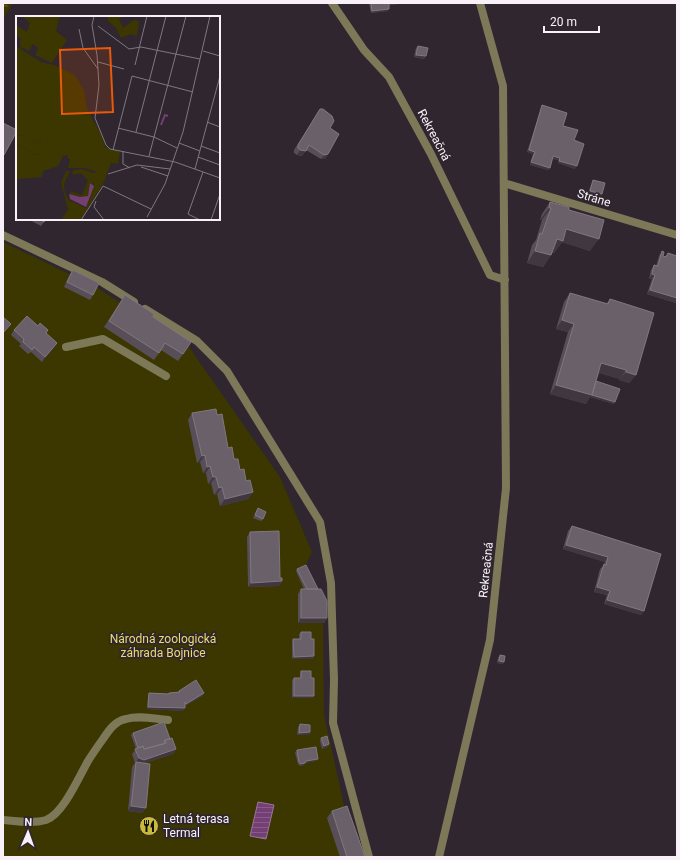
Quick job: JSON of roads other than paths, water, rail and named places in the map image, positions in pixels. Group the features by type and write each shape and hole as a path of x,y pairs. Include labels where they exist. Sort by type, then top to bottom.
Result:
{"street":[{"name":"Rekreačná","path":"332,3 364,50 389,77 431,154 490,275 505,280"},
{"name":"Rekreačná","path":"439,857 491,633 506,488 503,86 480,3"},
{"name":"Stráne","path":"504,183 677,235"},
{"path":"3,235 102,282 197,341 227,371 320,522 331,583 334,680 333,724 369,857"},
{"path":"66,347 103,339 166,376"},
{"path":"3,820 36,822 46,820 54,815 61,808 89,759 115,724 124,719 134,718 168,720"}],"place":[{"name":"Letná terasa Termal","path":"149,826"}],"park label":[{"name":"Národná zoologická záhrada Bojnice","path":"163,646"}]}
